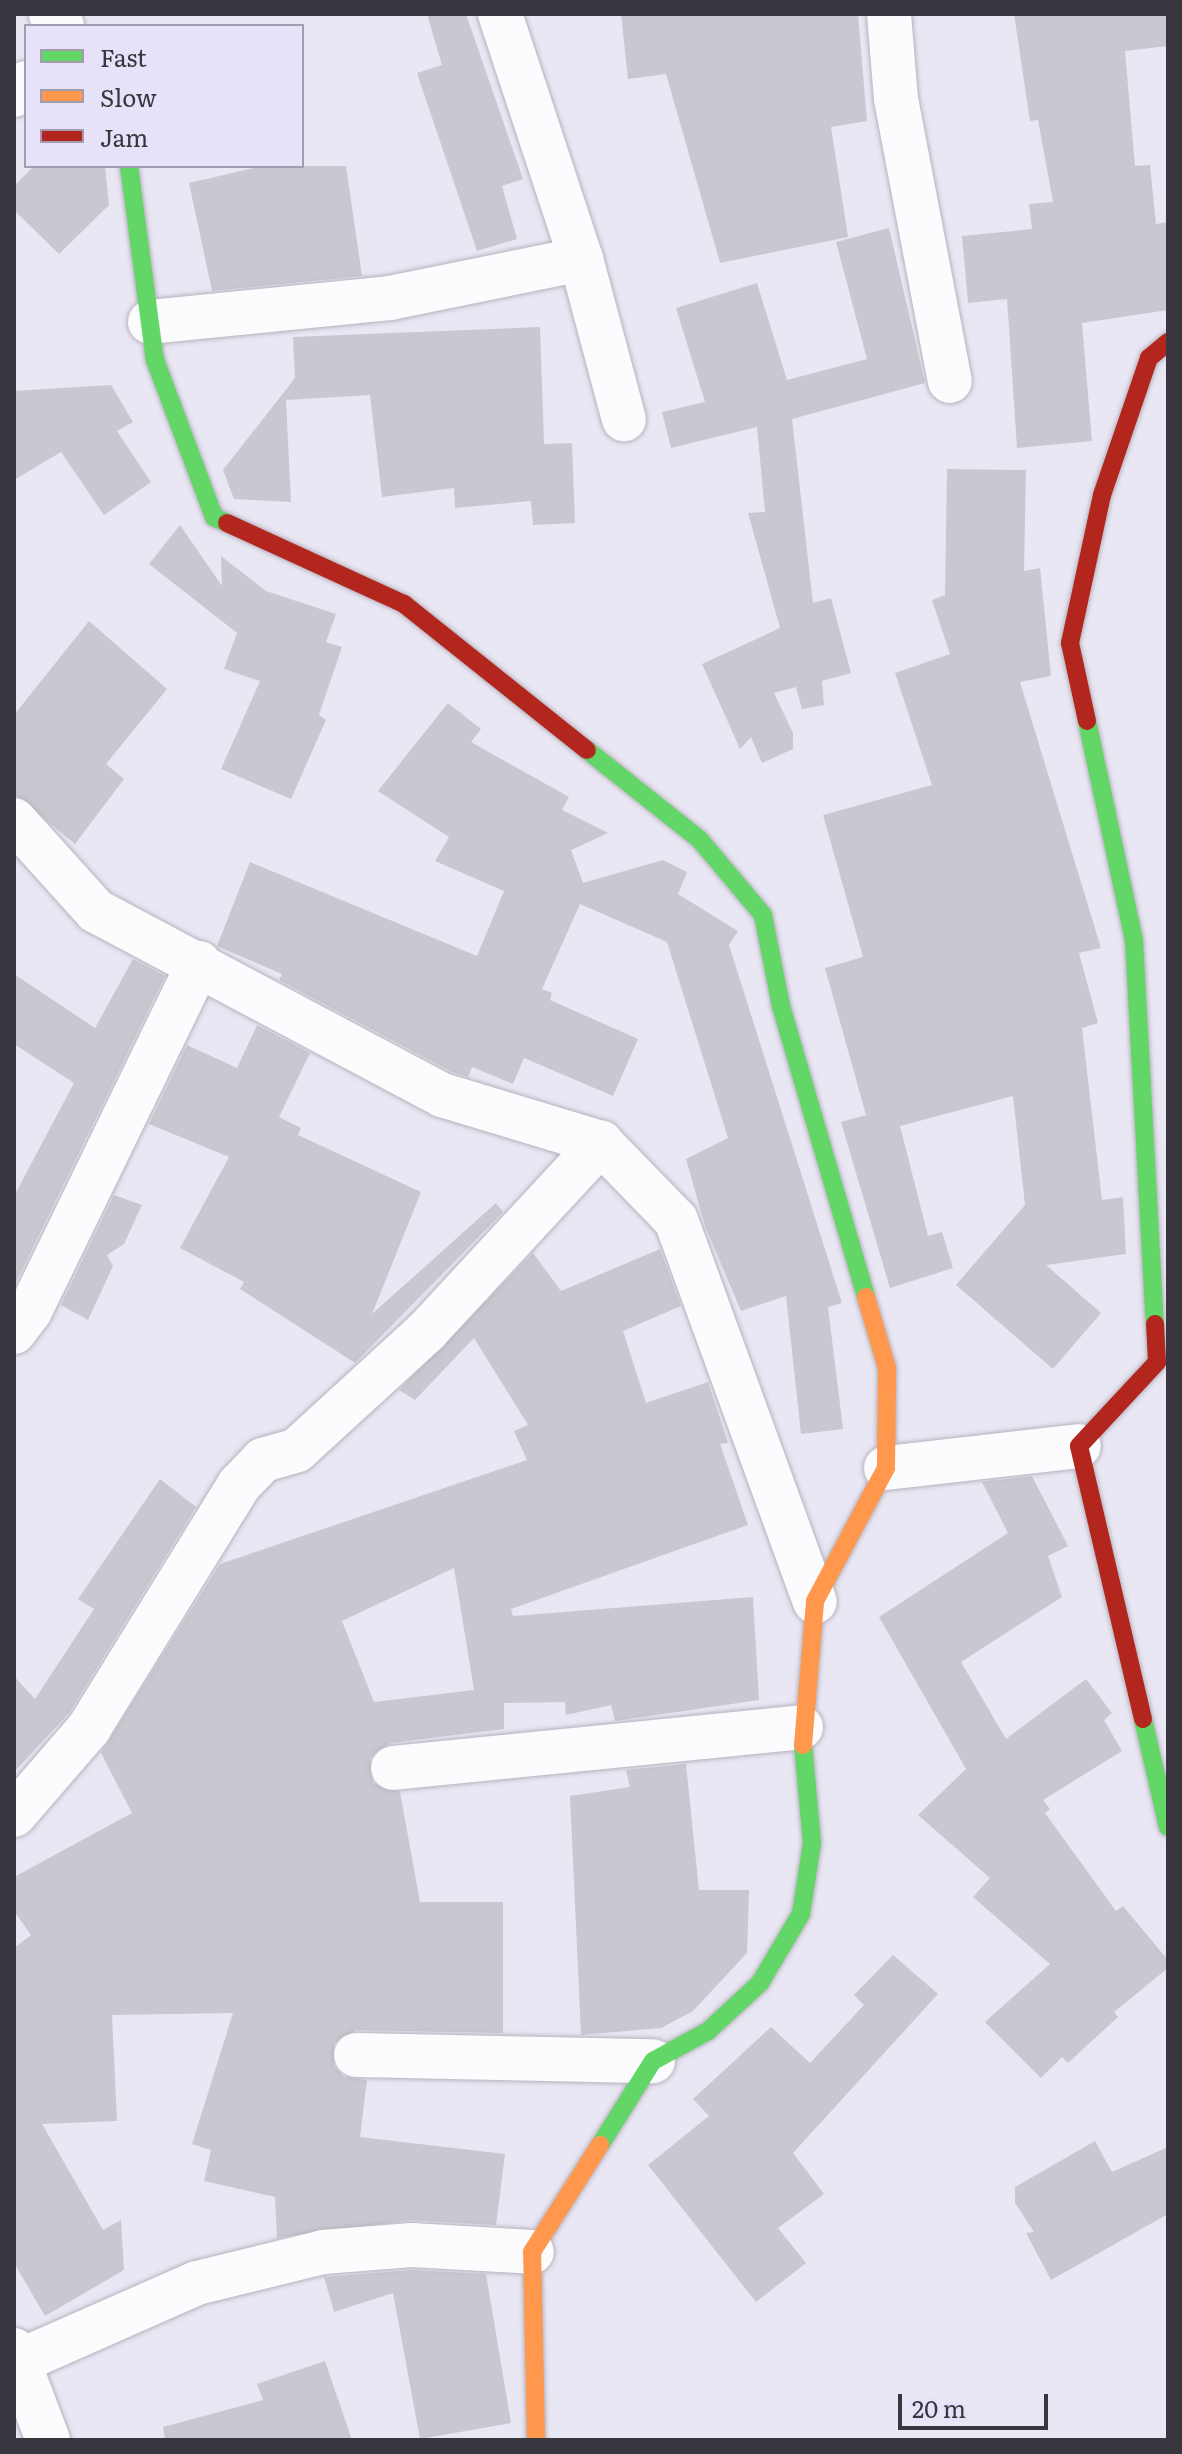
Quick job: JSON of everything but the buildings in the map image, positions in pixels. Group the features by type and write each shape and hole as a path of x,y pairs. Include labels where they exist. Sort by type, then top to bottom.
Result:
{"street":[{"path":"500,14 581,259 624,419"},
{"path":"889,14 896,99 950,381"},
{"path":"129,168 150,322 185,452 214,517 404,604 700,840 763,915 781,1006 887,1368 886,1468 815,1601 801,1727 812,1843 801,1914 760,1983 708,2031 653,2061 532,2252 536,2440"},
{"path":"150,322 390,298 581,259"},
{"path":"886,1468 1079,1446 1157,1362 1158,1131 1134,940 1070,643 1102,495 1149,358 1168,342"},
{"path":"14,820 96,911 199,963 442,1095 601,1143 676,1220 815,1601"},
{"path":"14,1332 30,1311 199,963"},
{"path":"14,1815 89,1728 239,1485 263,1460 297,1450 426,1332 601,1143"},
{"path":"1079,1446 1168,1827"},
{"path":"393,1768 801,1727"},
{"path":"356,2055 653,2061"},
{"path":"48,2440 17,2356 197,2283 323,2252 412,2245 532,2252"}],"traffic: fast":[{"path":"129,168 155,360 214,517 227,523"},
{"path":"1087,721 1134,940 1155,1324"},
{"path":"587,750 700,840 763,915 781,1006 866,1297"},
{"path":"1143,1719 1168,1827"},
{"path":"600,2145 653,2061 708,2031 760,1983 801,1914 812,1843 803,1745"}],"traffic: slow":[{"path":"803,1745 815,1601 886,1468 887,1368 866,1297"},
{"path":"536,2440 532,2252 600,2145"}],"traffic: jam":[{"path":"1087,721 1070,643 1102,495 1149,358 1168,342"},
{"path":"227,523 404,604 587,750"},
{"path":"1143,1719 1079,1446 1157,1362 1155,1324"}]}
